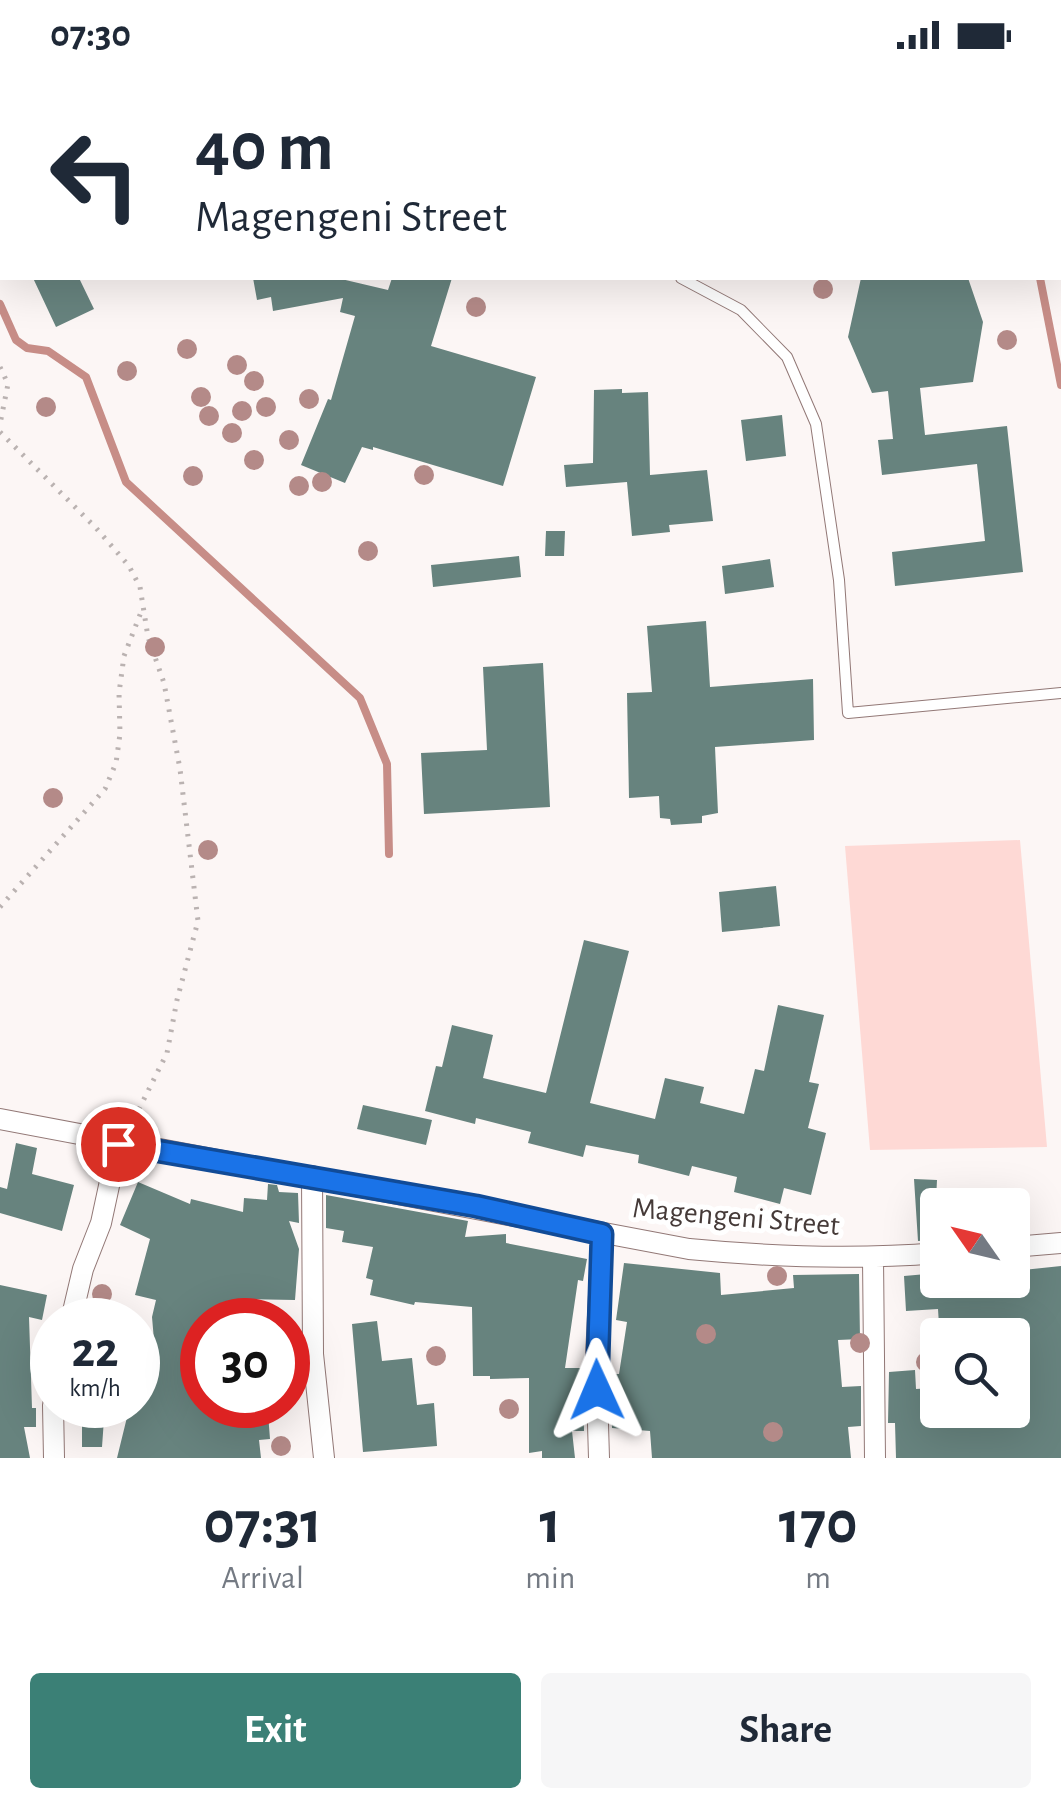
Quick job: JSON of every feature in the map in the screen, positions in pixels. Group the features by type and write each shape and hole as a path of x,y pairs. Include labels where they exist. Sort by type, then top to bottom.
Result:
{"street":[{"name":"Magengeni Street","path":"0,1119 689,1249 779,1258 920,1254"},
{"path":"76,1298 83,1268 102,1223 118,1144"},
{"path":"312,1176 313,1354 324,1458"},
{"path":"599,1458 596,1356 602,1234"},
{"path":"1030,1245 1061,1242"},
{"path":"873,1258 874,1458"},
{"path":"53,1428 54,1458"}],"lane":[{"path":"686,280 741,310 787,357 816,424 839,580 848,713 1061,693"}],"path":[{"path":"0,368 8,384 0,424"},
{"path":"0,432 110,542 140,588 180,769 198,921 167,1053 148,1098 118,1144"},
{"path":"0,908 106,789 116,763 120,734 119,693 124,656 143,607"}],"shaded area":[{"path":"1020,840 1047,1147 870,1150 845,846"}],"building":[{"path":"34,280 80,280 94,309 56,327"},
{"path":"253,280 346,280 388,290 391,280 451,280 431,346 536,377 503,486 373,447 362,447 345,483 301,465 328,399 331,400 355,316 340,312 343,298 273,311 271,297 257,300"},
{"path":"861,280 969,280 983,322 973,382 920,388 925,435 1007,426 1023,572 895,586 892,552 985,541 977,464 882,475 878,440 893,439 888,391 872,393 848,337"},
{"path":"622,389 622,393 648,392 650,475 707,470 713,521 669,525 670,532 632,536 627,482 566,487 564,465 593,463 594,390"},
{"path":"782,415 786,456 746,461 741,420"},
{"path":"546,531 565,531 564,556 545,556"},
{"path":"519,556 521,577 433,587 431,565"},
{"path":"770,559 774,587 725,594 722,566"},
{"path":"706,621 710,687 813,679 814,740 715,747 718,813 702,816 702,823 671,825 670,819 660,818 659,796 629,798 627,693 652,692 647,626"},
{"path":"543,663 550,807 424,814 421,753 487,750 483,667"},
{"path":"776,886 780,926 722,932 719,892"},
{"path":"584,940 629,951 590,1103 655,1119 665,1078 704,1087 700,1103 744,1114 755,1069 764,1071 778,1005 824,1015 809,1082 819,1084 808,1128 826,1133 811,1195 784,1188 780,1204 734,1192 737,1177 692,1166 689,1176 638,1163 639,1155 586,1145 583,1157 528,1143 531,1132 476,1118 475,1124 425,1111 436,1066 442,1067 452,1025 493,1035 483,1078 546,1093"},
{"path":"363,1105 432,1120 426,1145 357,1129"},
{"path":"16,1143 37,1148 32,1174 74,1185 62,1231 0,1213 0,1187 7,1189"},
{"path":"914,1179 937,1180 937,1188 920,1188 918,1241"},
{"path":"138,1182 190,1204 191,1199 243,1212 244,1198 267,1200 268,1184 277,1185 279,1192 298,1193 299,1223 289,1221 299,1249 295,1298 180,1298 180,1428 269,1428 270,1439 259,1440 261,1458 117,1458 124,1428 160,1428 160,1298 135,1295 150,1239 120,1225"},
{"path":"326,1195 468,1221 465,1237 506,1234 506,1243 587,1259 583,1281 578,1280 565,1368 583,1368 584,1431 572,1431 575,1458 542,1458 542,1451 529,1453 529,1378 473,1376 472,1307 415,1302 414,1305 370,1295 373,1280 366,1278 373,1247 342,1242 344,1231 326,1228"},
{"path":"624,1263 720,1273 721,1295 794,1288 793,1275 859,1274 860,1339 838,1340 842,1387 861,1386 861,1426 848,1427 851,1458 652,1458 650,1431 612,1428 610,1374 619,1374 627,1322 616,1320"},
{"path":"1061,1266 1061,1458 896,1458 895,1423 888,1423 889,1372 915,1370 916,1389 920,1389 920,1428 1030,1428 1030,1318 939,1318 938,1309 906,1311 904,1276 920,1275 920,1298 1030,1298 1030,1269"},
{"path":"0,1285 47,1295 30,1298 30,1427 24,1427 30,1458 0,1458"},
{"path":"377,1321 382,1361 412,1358 417,1405 434,1403 437,1446 363,1452 352,1324"},
{"path":"82,1428 103,1428 102,1447 82,1447"}],"waterway":[{"path":"1040,280 1061,385"},
{"path":"0,304 16,340 27,348 48,351 86,377 126,482 360,698 387,764 389,854"}],"route":[{"path":"118,1144 476,1206 602,1234 597,1390"}]}
